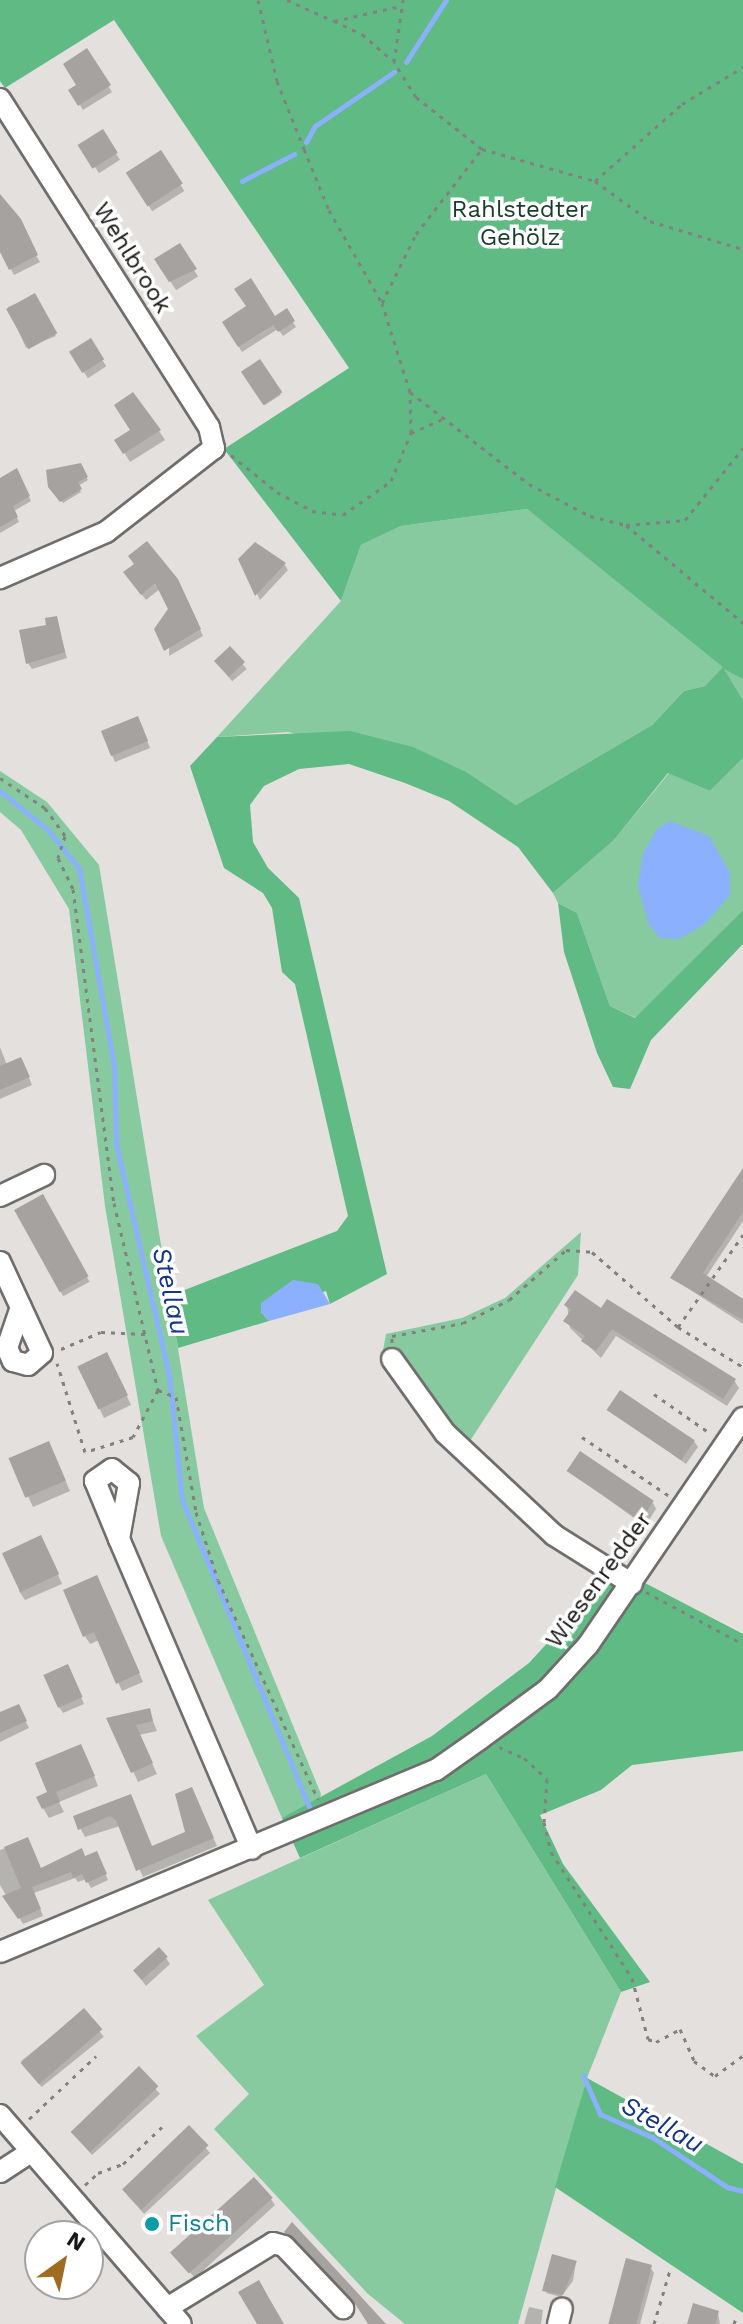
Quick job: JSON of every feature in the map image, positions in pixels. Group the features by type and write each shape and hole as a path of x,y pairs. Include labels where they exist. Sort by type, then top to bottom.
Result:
{"street":[{"name":"Wehlbrook","path":"0,99 209,427 214,448"},
{"path":"0,578 106,532 214,448"},
{"path":"0,1196 44,1175"},
{"path":"0,1262 21,1307"},
{"path":"392,1359 445,1433 554,1535 632,1584"},
{"name":"Wiesenredder","path":"0,1952 436,1770 480,1739 548,1689 588,1645 743,1418"},
{"path":"119,1539 252,1849"},
{"path":"0,2115 29,2153 174,2316 273,2243 284,2246 343,2308"},
{"path":"0,2172 29,2153"}],"path":[{"path":"214,448 225,450 277,492 312,511 343,515 391,481 411,433 410,392 382,303 329,210 304,149 277,81 258,0"},
{"path":"287,0 362,34 394,62 416,97 482,149 595,181 650,221 743,249"},
{"path":"394,62 403,0"},
{"path":"334,21 400,6"},
{"path":"595,181 682,104 743,67"},
{"path":"382,303 416,234 482,149"},
{"path":"410,392 529,484 590,516 626,525 685,520 743,448"},
{"path":"411,433 443,419"},
{"path":"626,525 743,623"},
{"path":"0,778 45,808 65,836 58,858 73,889 114,1203 145,1334 158,1390 133,1437 85,1452 53,1352 101,1332 145,1334"},
{"path":"678,1327 743,1235"},
{"path":"392,1359 392,1336 463,1323 509,1300 566,1250 592,1252 678,1327 743,1367"},
{"path":"158,1390 176,1397 196,1512 218,1580 326,1817"},
{"path":"654,1394 726,1444"},
{"path":"582,1437 685,1506"},
{"path":"632,1584 743,1644"},
{"path":"480,1739 524,1758 547,1779 544,1822 551,1852 632,1978 648,2039 656,2042 680,2029 694,2061 715,2076 743,2056"},
{"path":"13,2133 96,2056"},
{"path":"70,2199 98,2173 123,2164 166,2123"},
{"path":"654,2324 670,2270"},
{"path":"734,2324 737,2315"}],"green space":[{"name":"Rahlstedter Gehölz","path":"0,0 743,0 743,679 724,669 743,700 743,758 710,791 668,773 614,840 553,893 518,847 449,801 405,783 349,764 299,769 264,786 250,805 253,842 268,868 299,898 387,1274 330,1304 326,1291 261,1312 269,1321 178,1348 169,1296 337,1231 348,1216 295,984 282,972 272,908 263,893 224,868 190,766 217,737 350,731 413,747 468,773 516,805 652,725 684,691 705,686 723,667 527,509 401,526 361,545 341,601 224,449 349,368 114,20 5,88 0,81"},
{"path":"527,509 743,679 743,700 723,668 705,686 684,691 652,725 516,805 468,773 288,732 217,737 341,601 361,545 401,526"},
{"path":"743,758 743,910 636,1018 610,1006 577,913 558,903 553,893 614,840 669,773 710,791"},
{"path":"0,771 47,802 99,865 204,1508 321,1794 319,1802 282,1818 161,1536 105,1206 69,909 21,830 0,812"},
{"path":"558,903 577,913 610,1006 635,1018 743,910 743,944 651,1040 630,1089 613,1087 597,1053 564,952"},
{"path":"581,1232 578,1275 468,1444 403,1386 382,1356 386,1334 462,1318 505,1298"},
{"path":"607,1578 645,1583 743,1634 743,1751 632,1765 601,1790 540,1815 563,1864 650,1982 621,1992 486,1774 300,1858 282,1818 432,1736 529,1663"},
{"path":"486,1774 621,1992 587,2078 518,2324 405,2324 368,2294 214,2129 249,2094 196,2036 264,1985 208,1900"},
{"path":"587,2078 743,2164 743,2313 555,2187"}],"water":[{"path":"670,821 709,836 730,873 730,895 704,925 679,939 660,938 649,925 638,886 643,854 657,829"},
{"path":"293,1280 318,1284 330,1304 269,1321 261,1312 261,1303"}],"building":[{"path":"87,48 111,85 78,106 68,90 76,85 63,64"},
{"path":"103,129 118,153 92,169 78,145"},
{"path":"161,150 183,184 148,206 126,173"},
{"path":"0,194 21,219 38,255 9,270 0,252"},
{"path":"180,243 197,269 169,282 154,259"},
{"path":"251,278 275,316 287,308 295,321 278,332 273,325 238,347 222,322 246,306 234,289"},
{"path":"35,293 57,333 28,349 6,309"},
{"path":"91,338 104,359 82,373 69,352"},
{"path":"260,359 282,392 263,405 241,372"},
{"path":"133,392 161,430 123,454 114,440 130,430 114,405"},
{"path":"81,463 88,477 78,482 82,489 60,502 48,487 46,470"},
{"path":"17,468 30,496 13,506 18,517 0,527 0,478"},
{"path":"147,541 178,579 201,629 164,651 154,629 168,609 155,583 141,595 123,572 134,564 128,556"},
{"path":"255,542 286,563 255,596 238,559"},
{"path":"57,616 65,652 26,664 19,630 46,625 45,618"},
{"path":"230,646 245,662 229,677 214,661"},
{"path":"138,716 148,741 111,756 101,731"},
{"path":"21,1057 30,1077 0,1090 0,1066"},
{"path":"743,1168 743,1212 703,1273 743,1299 743,1320 670,1278"},
{"path":"43,1194 89,1276 60,1292 14,1210"},
{"path":"575,1290 601,1308 607,1299 736,1379 723,1399 612,1329 596,1351 581,1341 585,1336 563,1321 571,1310 564,1305"},
{"path":"107,1352 128,1395 98,1410 77,1366"},
{"path":"620,1390 695,1440 681,1460 607,1410"},
{"path":"49,1441 66,1481 25,1498 8,1458"},
{"path":"580,1451 654,1501 640,1521 567,1471"},
{"path":"41,1535 59,1574 20,1592 2,1553"},
{"path":"97,1575 140,1673 116,1684 94,1632 83,1637 63,1590"},
{"path":"68,1664 83,1697 58,1708 43,1675"},
{"path":"19,1704 27,1721 0,1733 0,1712"},
{"path":"150,1708 153,1721 136,1725 153,1763 131,1773 106,1718"},
{"path":"81,1744 95,1776 56,1792 60,1802 42,1809 36,1797 47,1792 35,1763"},
{"path":"192,1787 214,1838 136,1871 116,1820 110,1816 78,1830 73,1816 131,1794 152,1846 185,1832 175,1794"},
{"path":"28,1837 41,1868 82,1848 85,1856 97,1851 107,1874 86,1883 82,1874 73,1878 71,1872 32,1887 41,1909 18,1919 2,1896 21,1888 4,1847"},
{"path":"159,1947 168,1957 142,1980 133,1970"},
{"path":"84,2008 102,2029 39,2084 21,2063"},
{"path":"139,2066 158,2086 90,2152 71,2132"},
{"path":"189,2125 208,2145 142,2210 122,2190"},
{"path":"254,2177 273,2198 189,2273 170,2253"},
{"path":"292,2222 386,2324 368,2324 352,2299 284,2232"},
{"path":"552,2254 577,2261 563,2295 542,2291"},
{"path":"626,2258 652,2265 636,2324 608,2324"},
{"path":"259,2280 284,2324 257,2324 238,2292"},
{"path":"693,2303 719,2311 715,2324 687,2324"}],"waterway":[{"path":"406,62 446,0"},
{"path":"306,142 315,126 394,72"},
{"path":"242,181 294,154"},
{"name":"Stellau","path":"0,791 48,830 79,868 114,1066 116,1144 169,1375 182,1500 311,1812"},
{"name":"Stellau","path":"583,2075 600,2114 652,2137 727,2187 743,2191"}],"place":[{"name":"Fisch","path":"152,2224"}]}
